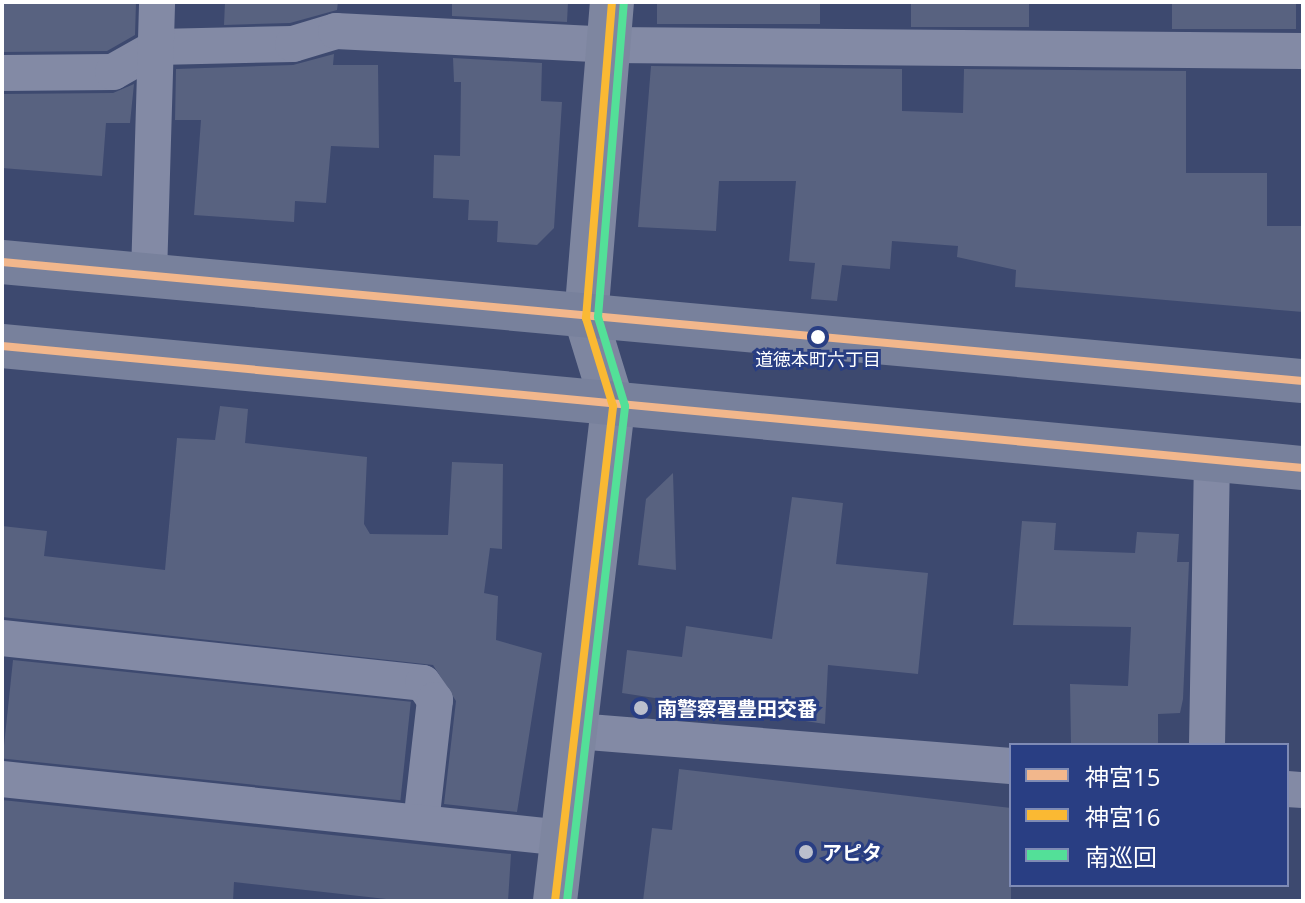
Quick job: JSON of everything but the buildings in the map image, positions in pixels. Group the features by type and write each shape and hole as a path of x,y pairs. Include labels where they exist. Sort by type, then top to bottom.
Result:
{"highway":[{"path":"2,262 586,318 1303,381"},
{"path":"2,346 613,406 1303,468"}],"street":[{"path":"149,275 157,2"},
{"path":"555,901 613,406 586,318 612,2"},
{"path":"2,73 113,72 157,47 293,44 336,31 609,45 1303,51"},
{"path":"1207,743 1212,460"},
{"path":"2,638 423,683 435,700 421,822"},
{"path":"576,731 1009,766"},
{"path":"2,779 563,838"}],"transit line":[{"name":"神宮16","path":"555,901 613,406 586,318 612,2"},
{"name":"南巡回","path":"567,901 625,406 598,317 624,3"},
{"name":"神宮15","path":"2,262 1303,381"},
{"name":"神宮15","path":"2,346 1303,468"}],"place":[{"name":"道徳本町六丁目","path":"818,337"},
{"name":"南警察署豊田交番","path":"641,708"},
{"name":"アピタ","path":"806,852"}]}
